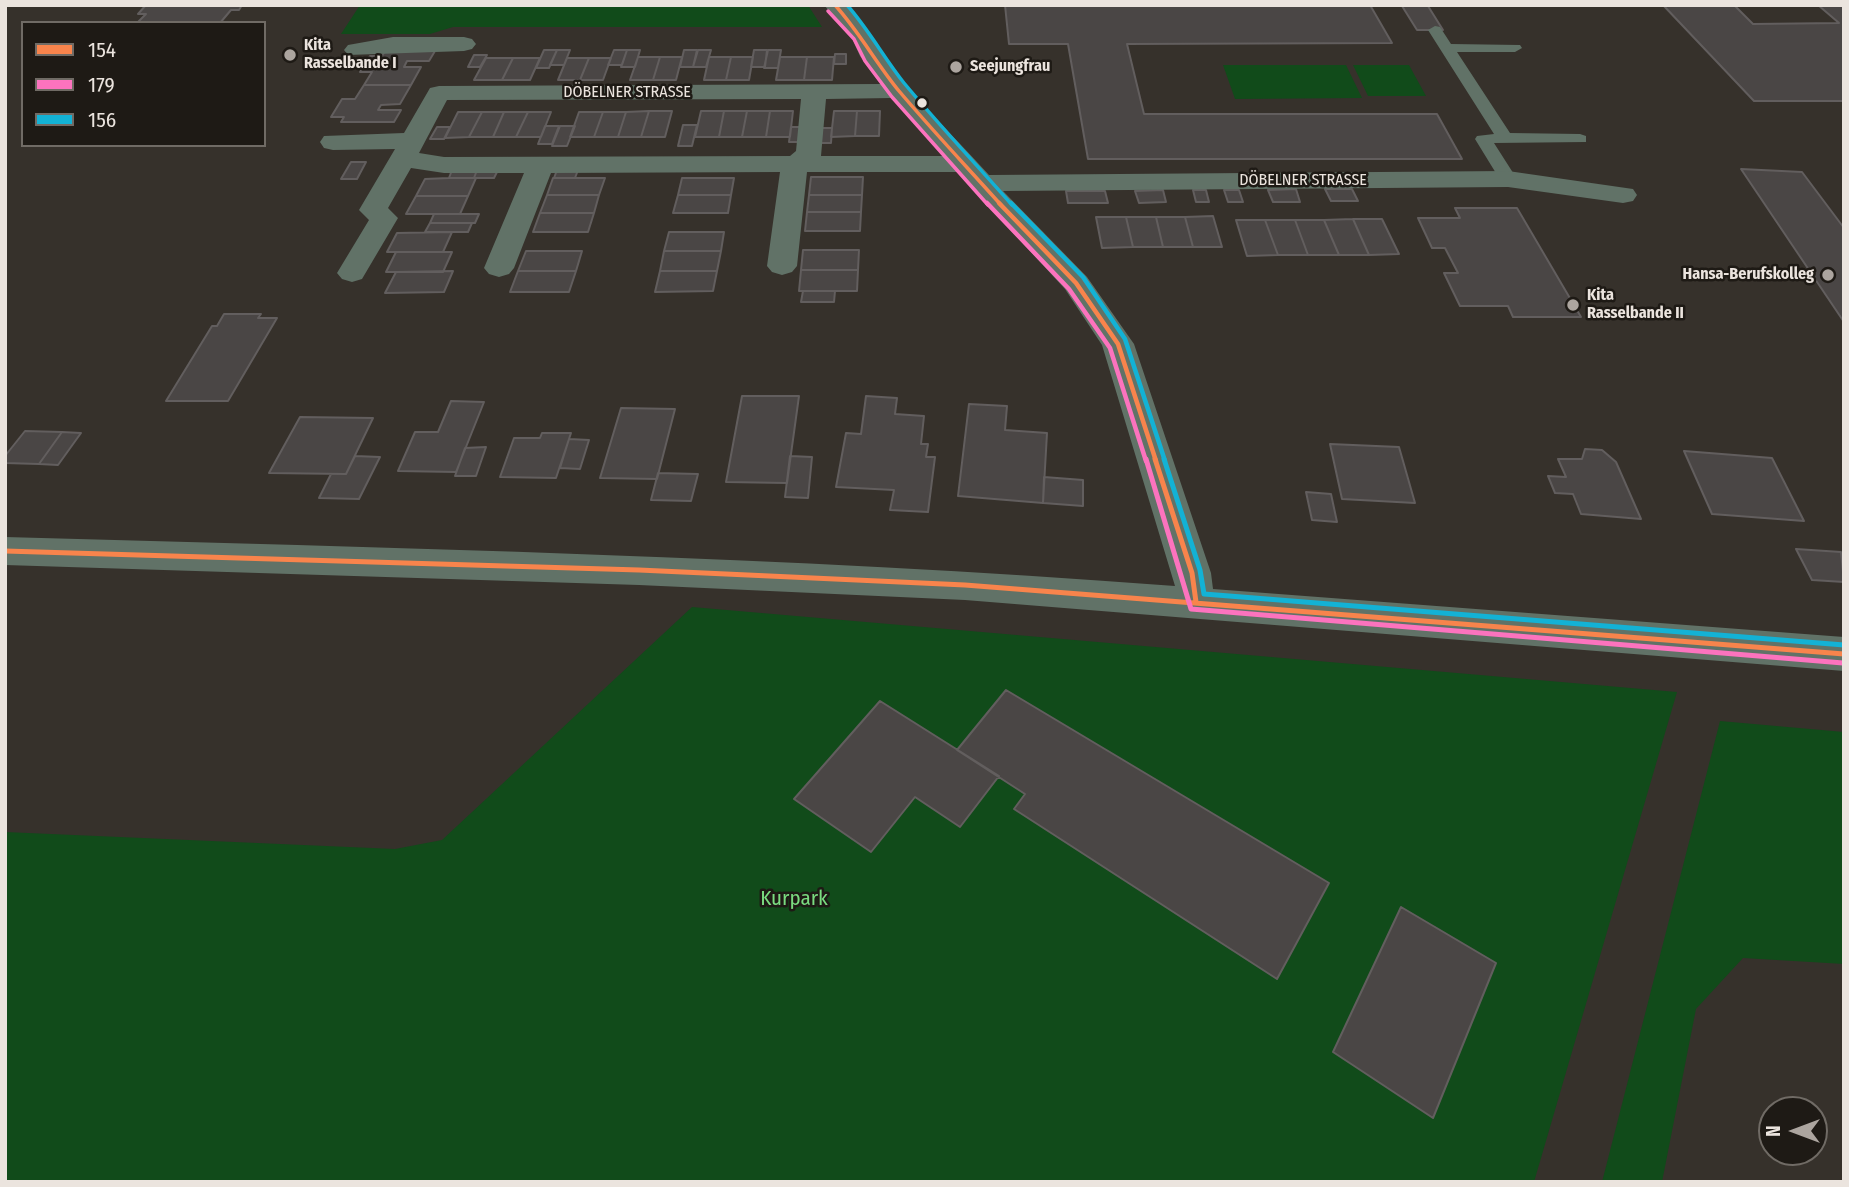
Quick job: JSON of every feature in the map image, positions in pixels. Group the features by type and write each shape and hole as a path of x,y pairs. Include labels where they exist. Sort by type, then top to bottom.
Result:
{"street":[{"path":"835,5 861,34 872,56 899,91 1076,283 1118,344 1192,573 1196,602"},
{"path":"352,273 384,218 373,210 468,36 356,50"},
{"name":"DÖBELNER STRASSE","path":"439,93 899,91"},
{"path":"782,267 794,166 809,154 814,93"},
{"name":"DÖBELNER STRASSE","path":"332,142 408,150 444,165 794,166 973,174 1508,180 1623,195"},
{"path":"499,268 541,165"},
{"path":"5,551 639,570 965,586 1844,654"}],"lane":[{"path":"1435,30 1505,138"},
{"path":"1449,48 1515,48"},
{"path":"1508,180 1483,139 1580,139"}],"green space":[{"path":"360,5 808,5 822,27 453,27 430,34 341,34"},
{"path":"1223,65 1346,65 1362,98 1235,99"},
{"path":"1353,65 1409,65 1426,96 1368,96"},
{"name":"Kurpark","path":"692,607 1677,692 1534,1182 5,1182 5,832 395,849 442,840"},
{"path":"1720,721 1844,732 1844,964 1743,958 1696,1009 1662,1182 1602,1182"}],"building":[{"path":"146,5 242,5 239,10 231,10 222,21 139,21 146,14 138,14"},
{"path":"1005,5 1370,5 1392,43 1127,44 1144,114 1437,114 1462,159 1088,159 1068,44 1009,44"},
{"path":"1663,5 1734,5 1753,24 1839,23 1818,5 1844,5 1844,101 1754,101"},
{"path":"1402,6 1428,6 1443,30 1417,30"},
{"path":"544,50 557,50 549,68 536,68"},
{"path":"557,50 570,50 564,65 550,65"},
{"path":"614,50 627,50 622,65 608,65"},
{"path":"627,50 640,50 635,67 621,67"},
{"path":"684,50 697,50 693,67 680,67"},
{"path":"698,50 711,50 706,67 693,67"},
{"path":"754,50 767,50 765,67 751,67"},
{"path":"768,50 781,50 778,68 764,68"},
{"path":"385,51 435,51 429,61 407,61 404,67 421,67 411,85 364,85 372,72 360,72 370,56 382,56"},
{"path":"835,54 846,54 846,64 834,64"},
{"path":"474,55 487,55 480,67 468,67"},
{"path":"638,57 660,57 653,80 630,80"},
{"path":"660,57 682,57 676,80 653,80"},
{"path":"709,57 731,57 726,80 704,80"},
{"path":"731,57 753,57 749,80 726,80"},
{"path":"780,57 807,57 804,80 776,80"},
{"path":"807,57 834,57 832,80 804,80"},
{"path":"486,58 513,58 502,80 474,80"},
{"path":"513,58 540,58 530,80 502,80"},
{"path":"567,58 589,58 580,80 558,80"},
{"path":"589,58 611,58 603,80 580,80"},
{"path":"364,85 411,85 400,104 381,105 378,110 401,110 394,122 341,122 344,117 331,117 342,99 355,99"},
{"path":"649,111 672,111 665,137 641,137"},
{"path":"649,111 641,137 618,137 626,112"},
{"path":"701,111 724,111 719,137 695,137"},
{"path":"724,111 747,111 742,137 719,137"},
{"path":"747,111 770,111 766,137 742,137"},
{"path":"770,111 793,111 790,137 766,137"},
{"path":"834,111 857,111 855,136 831,137"},
{"path":"857,111 880,111 879,136 855,136"},
{"path":"458,112 482,112 469,137 445,138"},
{"path":"482,112 504,112 493,137 469,137"},
{"path":"504,112 528,112 516,137 493,137"},
{"path":"528,112 551,112 541,137 516,137"},
{"path":"579,112 603,112 594,137 570,137"},
{"path":"603,112 626,112 618,137 594,137"},
{"path":"683,125 697,125 692,146 678,146"},
{"path":"545,126 559,126 552,144 538,144"},
{"path":"560,126 575,126 567,146 552,146"},
{"path":"437,127 450,127 444,139 430,139"},
{"path":"791,127 805,127 804,142 789,142"},
{"path":"818,128 832,128 831,143 816,143"},
{"path":"351,162 366,162 357,179 341,179"},
{"name":"Hansa-Berufskolleg","path":"1741,169 1802,172 1844,228 1844,322"},
{"path":"452,170 477,170 474,178 449,178"},
{"path":"477,170 498,170 494,178 474,178"},
{"path":"557,170 578,170 575,178 554,178"},
{"path":"811,177 863,177 862,195 809,195"},
{"path":"476,178 468,196 416,196 425,179"},
{"path":"553,178 605,178 599,195 547,195"},
{"path":"682,178 734,178 731,195 678,195"},
{"path":"1296,189 1300,202 1273,202 1268,190"},
{"path":"1325,189 1352,189 1358,201 1331,201"},
{"path":"1163,190 1166,202 1139,203 1135,191"},
{"path":"1193,190 1206,190 1209,202 1196,202"},
{"path":"1224,190 1239,190 1243,202 1228,202"},
{"path":"1066,191 1105,191 1108,203 1068,203"},
{"path":"547,195 599,195 594,213 540,213"},
{"path":"678,195 731,195 728,213 673,213"},
{"path":"809,195 862,195 861,212 807,212"},
{"path":"416,196 468,196 460,214 406,214"},
{"path":"1455,208 1517,208 1581,317 1513,317 1508,306 1460,306 1444,273 1458,273 1445,248 1432,248 1418,218 1460,218"},
{"path":"807,212 861,212 860,231 805,231"},
{"path":"540,213 594,213 588,232 533,232"},
{"path":"434,214 479,214 475,223 430,223"},
{"path":"1213,216 1222,247 1193,247 1185,217"},
{"path":"1096,217 1126,217 1133,247 1102,248"},
{"path":"1126,217 1156,217 1163,247 1133,247"},
{"path":"1156,217 1185,217 1193,247 1163,247"},
{"path":"1353,219 1382,219 1399,254 1369,255"},
{"path":"1353,219 1369,255 1339,255 1324,220"},
{"path":"1236,220 1265,220 1278,255 1247,256"},
{"path":"1265,220 1295,220 1308,255 1278,255"},
{"path":"1295,220 1324,220 1339,255 1308,255"},
{"path":"430,223 472,223 468,232 425,232"},
{"path":"452,232 443,252 387,252 397,233"},
{"path":"669,232 724,232 721,251 664,251"},
{"path":"803,250 859,250 858,270 801,270"},
{"path":"526,251 582,251 576,271 518,271"},
{"path":"664,251 721,251 717,271 660,271"},
{"path":"396,252 452,252 443,272 386,272"},
{"path":"801,270 858,270 857,291 799,291"},
{"path":"453,271 444,292 385,293 396,272"},
{"path":"518,271 576,271 569,292 510,292"},
{"path":"660,271 717,271 713,291 655,292"},
{"path":"803,291 835,291 834,302 801,302"},
{"path":"224,314 261,314 258,318 277,318 228,401 166,401 212,326 217,326"},
{"path":"742,396 799,396 787,483 726,482"},
{"path":"866,396 897,398 895,414 924,416 921,444 928,444 926,457 935,457 928,512 890,510 894,490 836,487 846,433 861,434"},
{"path":"451,401 484,402 456,472 398,471 415,432 438,432"},
{"path":"969,404 1007,406 1005,430 1047,433 1043,503 958,496"},
{"path":"621,408 675,409 657,479 600,478"},
{"path":"300,417 373,418 346,474 269,473"},
{"path":"25,431 62,432 39,464 5,463 5,456"},
{"path":"62,432 81,433 58,465 39,464"},
{"path":"542,433 571,433 556,478 500,477 514,438 540,438"},
{"path":"569,439 589,440 580,469 560,468"},
{"path":"1330,444 1399,447 1415,503 1342,499"},
{"path":"486,447 476,476 455,476 465,448"},
{"path":"1585,449 1602,450 1616,462 1641,519 1581,514 1573,494 1555,493 1548,476 1566,477 1558,459 1582,459"},
{"path":"1684,451 1772,458 1804,521 1712,514"},
{"path":"355,456 380,457 359,499 319,498 331,474 346,474"},
{"path":"790,456 812,457 808,498 785,497"},
{"path":"658,473 698,474 691,501 651,500"},
{"path":"1044,477 1083,480 1083,506 1043,503"},
{"path":"1306,492 1331,494 1337,522 1312,520"},
{"path":"1796,549 1841,552 1844,582 1812,580"},
{"path":"1006,690 1329,883 1277,979 1014,809 1025,794 957,750"},
{"path":"880,701 999,776 960,827 915,797 871,852 794,799"},
{"path":"1401,907 1496,963 1433,1118 1333,1052"}],"transit line":[{"name":"154","path":"835,5 861,34 872,56 899,91 1019,225 1076,283 1118,344 1192,573 1196,602"},
{"name":"156","path":"847,5 868,29 879,51 906,85 1025,219 1083,277 1125,339 1200,570 1204,594 1844,645"},
{"name":"179","path":"828,11 854,39 865,61 892,97 1012,231 1069,289 1110,348 1183,575 1187,604 1191,609 1843,663"},
{"name":"154","path":"5,551 639,570 965,585 1844,654"}],"place":[{"name":"Kita Rasselbande I","path":"290,55"},
{"name":"Seejungfrau","path":"956,67"},
{"name":"Hansa-Berufskolleg","path":"1828,275"},
{"name":"Kita Rasselbande II","path":"1573,305"}]}
